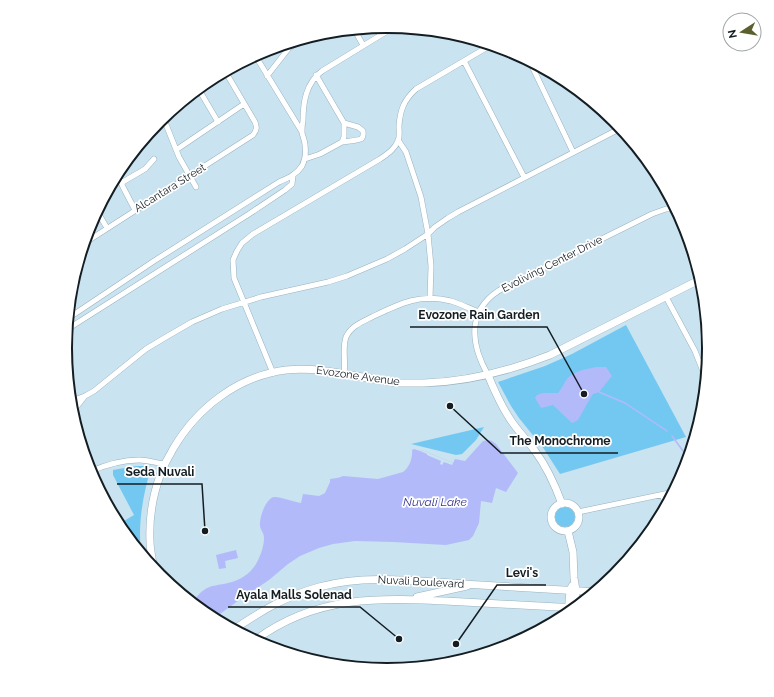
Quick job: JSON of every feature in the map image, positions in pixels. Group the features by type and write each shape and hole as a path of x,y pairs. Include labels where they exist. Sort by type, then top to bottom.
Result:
{"street":[{"path":"302,133 303,107 310,85 316,75 383,33"},
{"path":"357,35 363,45"},
{"path":"273,373 234,278 233,260 242,243 253,234 380,159 393,149 398,140 400,117 403,106 409,96 416,89 484,49"},
{"path":"267,76 285,50"},
{"path":"73,315 279,182 293,176 301,167 305,159 306,146 302,133 258,61"},
{"path":"464,61 524,177"},
{"path":"533,69 573,152"},
{"path":"316,75 344,123 344,137 342,142"},
{"path":"176,150 244,104 228,76"},
{"path":"201,94 218,122"},
{"name":"Alcantara Street","path":"92,238 250,137 256,131 257,126 244,104"},
{"path":"305,159 320,154 342,142 360,140 363,131 358,127 344,123"},
{"path":"166,124 182,164 196,187"},
{"path":"76,399 85,396 103,384 146,349 199,319 243,302 328,282 347,276 387,259 428,234 448,218 524,177 615,131"},
{"path":"398,140 406,152 421,197 428,234 430,298"},
{"path":"135,210 121,183 145,169 154,159"},
{"path":"72,326 285,190 292,184 293,176"},
{"name":"Evoliving Center Drive","path":"562,504 552,480 535,451 513,424 504,410 478,356 475,342 475,329 479,312 492,295 505,287 652,214 670,209"},
{"path":"101,217 107,228"},
{"path":"158,259 163,268"},
{"name":"Evozone Avenue","path":"152,560 150,541 151,523 160,474 183,434 193,420 219,397 240,384 273,373 286,370 303,369 344,373 401,383 456,381 488,375 514,368 550,355 695,282"},
{"path":"666,297 695,351 702,369"},
{"path":"344,373 346,338 352,328 396,306 408,301 430,298 449,301 479,312"},
{"path":"77,407 85,396"},
{"path":"96,469 106,465 132,460 165,464"},
{"path":"578,512 667,494"},
{"path":"662,495 664,499"},
{"path":"565,503 572,505 578,512 579,518 576,526 568,531 559,529 552,521 554,509 558,505 565,503"},
{"path":"568,531 573,552 573,603"},
{"name":"Nuvali Boulevard","path":"238,627 280,601 320,586 343,582 399,579 588,591"},
{"path":"405,600 475,585"},
{"name":"Nuvali Boulevard","path":"260,637 276,626 309,611 340,603 360,601 405,600 564,609"}],"shaded area":[{"path":"626,325 686,437 560,474 544,449 519,418 498,382 545,366 572,354"},
{"path":"484,427 476,440 462,454 456,455 411,444"},
{"path":"136,466 151,468 145,490 142,511 140,545 123,521 134,515 113,475 113,470"},
{"path":"561,507 569,507 575,513 575,521 569,527 561,527 555,521 555,513"}],"water":[{"path":"597,367 606,367 612,376 599,392 593,394 578,420 572,423 553,405 541,408 535,398 537,395 543,393 558,393 571,375 579,371"},
{"name":"Nuvali Lake","path":"489,440 496,444 518,473 506,492 496,488 492,503 481,501 479,523 473,536 469,540 446,545 355,541 333,544 300,556 269,580 218,615 195,599 202,591 207,588 236,581 254,568 262,552 263,545 264,536 260,526 260,519 265,505 274,497 301,503 303,494 319,496 325,493 330,479 343,476 378,479 403,472 409,465 412,450 414,449 420,451 422,450 453,463 455,459 465,461 483,441"},
{"path":"236,550 238,558 225,561 226,568 219,569 216,555"}],"pier":[{"path":"422,450 453,463 452,465 444,462 442,465 440,464 441,461 420,451"}],"waterway":[{"path":"599,392 625,403 667,431"},
{"path":"672,436 685,453"}],"place":[{"name":"Evozone Rain Garden","path":"584,394"},
{"name":"The Monochrome","path":"450,406"},
{"name":"Seda Nuvali","path":"205,531"},
{"name":"Ayala Malls Solenad","path":"399,639"},
{"name":"Levi's","path":"456,644"}]}
